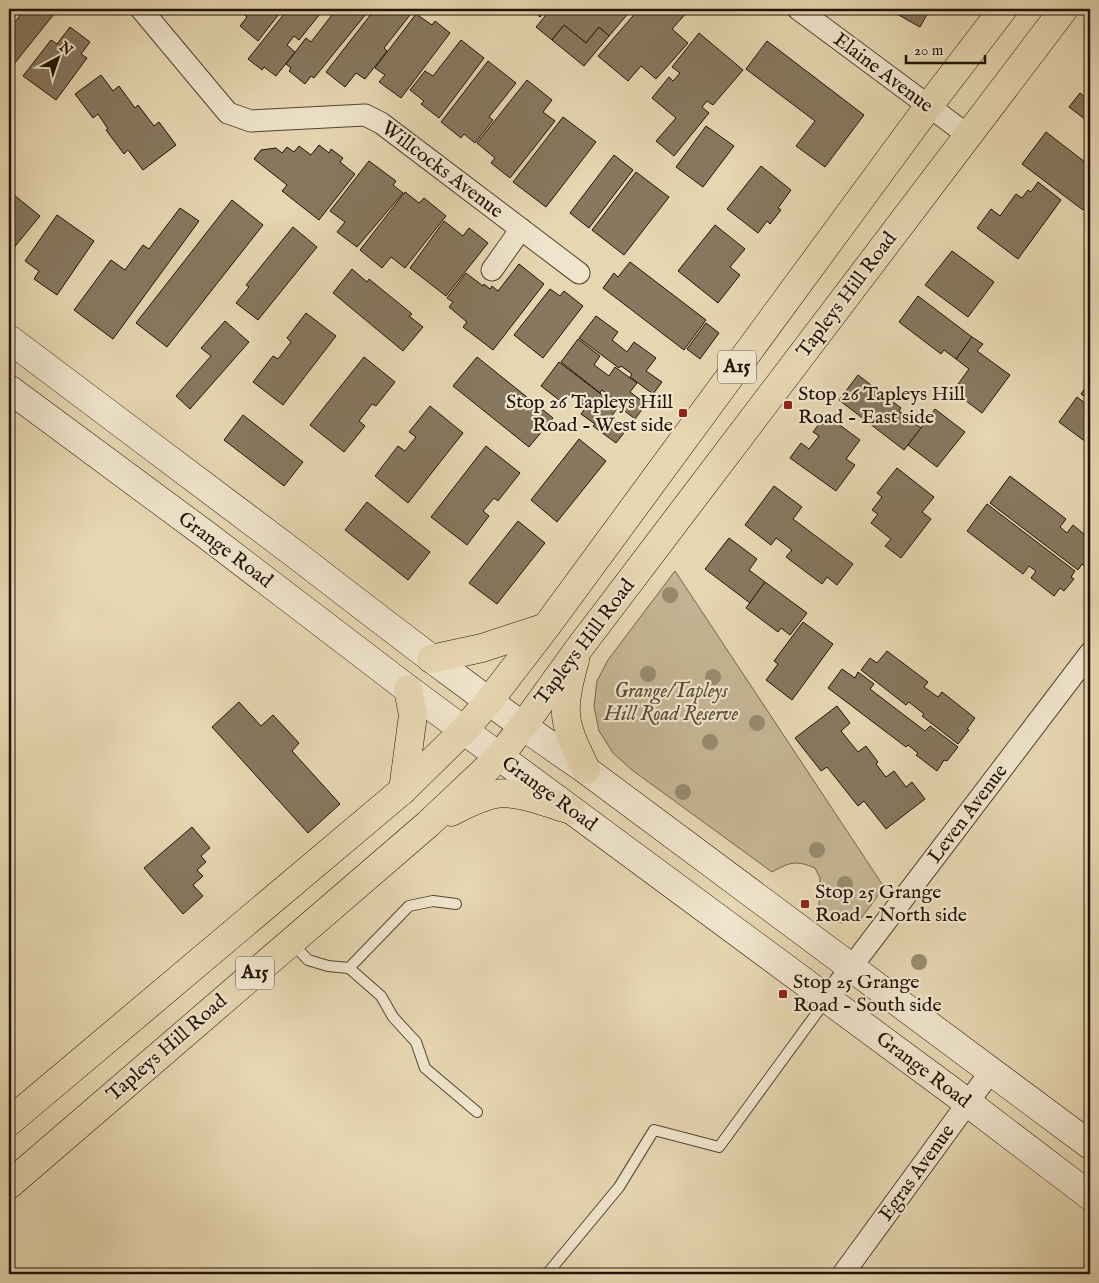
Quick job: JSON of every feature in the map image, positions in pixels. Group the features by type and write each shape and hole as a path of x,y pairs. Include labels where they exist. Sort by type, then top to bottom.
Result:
{"main road":[{"name":"Tapleys Hill Road","path":"9,1122 403,790 464,730 546,627 928,106 1003,9"},
{"name":"Tapleys Hill Road","path":"9,1185 428,824 499,757 577,651 1064,9"},
{"name":"Grange Road","path":"9,339 432,659 586,770 1090,1145"},
{"name":"Grange Road","path":"9,388 408,689 968,1103 1090,1196"},
{"path":"432,659 482,648 546,627"},
{"path":"577,651 568,688 567,721 586,770"},
{"path":"403,790 413,715 408,689"},
{"path":"428,824 478,799 496,794 522,795 571,810"}],"street":[{"name":"Willcocks Avenue","path":"141,9 228,113 251,121 364,115 381,123 579,273"},
{"name":"Elaine Avenue","path":"798,9 969,136"},
{"name":"Willcocks Avenue","path":"492,270 521,229"},
{"name":"Leven Avenue","path":"827,999 1090,652"},
{"name":"Egras Avenue","path":"843,1274 991,1071"}],"lane":[{"path":"349,968 409,906 433,901 456,904"},
{"path":"291,942 308,960 328,966 349,968 381,996 393,1017 416,1042 425,1068 477,1112"},
{"path":"547,1274 619,1187 654,1130 719,1147 827,999"}],"green space":[{"name":"Grange/Tapleys Hill Road Reserve","path":"675,571 884,887 860,920 841,923 819,905 820,878 815,868 793,863 772,872 632,770 613,753 599,731 594,706 597,681 608,660"}],"building":[{"path":"25,9 48,9 54,14 14,64 9,60 9,17 15,22"},
{"path":"237,9 283,9 258,41 240,26 247,17"},
{"path":"288,9 324,9 299,40 294,36 287,45 295,52 276,76 264,67 262,70 248,59"},
{"path":"332,9 370,9 314,78 311,76 305,84 289,71 291,68 286,64 306,38 311,42 335,11"},
{"path":"375,9 414,10 384,48 387,51 365,79 356,73 345,87 326,72"},
{"path":"531,9 547,9 540,17"},
{"path":"551,9 632,9 609,36 599,27 586,43 564,25 552,40 536,27"},
{"path":"639,9 689,10 672,29 688,43 656,79 641,66 628,81 598,56"},
{"path":"888,9 930,9 920,27"},
{"path":"416,14 432,25 435,21 450,33 401,98 379,82 385,75 375,68"},
{"path":"564,25 586,43 599,27 609,36 584,66 552,40"},
{"path":"70,27 90,42 81,54 87,58 56,100 23,76 51,40 57,44"},
{"path":"699,33 743,70 713,105 707,101 702,107 709,113 674,156 656,141 676,118 652,98 669,77 673,81 680,73 672,67"},
{"path":"461,40 484,58 439,118 421,104 424,101 410,90 425,71 433,76"},
{"path":"767,41 864,115 825,167 796,146 815,121 746,69"},
{"path":"488,61 516,83 489,117 493,120 475,143 464,134 461,138 441,122"},
{"path":"101,75 113,91 119,86 135,108 138,105 154,126 159,122 176,145 143,170 128,150 124,154 106,130 108,129 98,114 93,118 75,94"},
{"path":"527,80 552,100 543,112 555,121 510,178 491,163 495,158 477,143"},
{"path":"1080,93 1090,101 1090,123 1069,107"},
{"path":"563,117 596,142 546,207 513,182"},
{"path":"706,126 734,146 703,187 676,167"},
{"path":"1046,132 1090,166 1090,174 1087,178 1090,180 1090,201 1083,210 1022,164"},
{"path":"319,145 329,153 331,149 343,158 340,162 355,174 319,220 282,191 287,185 254,159 261,150 276,148 282,153 287,147 294,152 299,146 311,155"},
{"path":"614,155 633,170 589,228 570,213"},
{"path":"369,161 396,181 393,185 403,193 357,247 337,232 345,222 330,211"},
{"path":"761,166 791,190 778,208 781,210 770,224 767,221 758,233 727,209"},
{"path":"636,172 669,197 624,255 592,230"},
{"path":"1038,182 1061,200 1018,259 977,228 991,209 1000,216 1016,194 1022,198 1028,190 1031,192"},
{"path":"9,191 40,216 12,250 9,247"},
{"path":"405,192 419,203 424,198 446,216 405,268 391,257 382,268 360,250"},
{"path":"232,200 263,225 167,347 136,323"},
{"path":"180,208 199,221 113,339 74,310 111,260 125,270 143,245 149,249"},
{"path":"57,215 94,241 57,295 34,279 39,271 25,261"},
{"path":"444,221 463,236 469,228 488,243 446,296 410,268"},
{"path":"715,225 745,249 730,267 740,275 718,303 678,271"},
{"path":"293,227 317,247 258,320 236,303 249,287 246,285"},
{"path":"952,251 994,282 968,317 925,285"},
{"path":"630,262 706,320 684,350 603,288 614,273 618,277"},
{"path":"519,264 544,284 493,350 463,327 467,322 449,307 453,302 447,298 466,273 483,286 484,284 490,289 492,286 498,291"},
{"path":"352,269 367,282 369,279 412,314 409,316 423,327 403,351 333,293"},
{"path":"550,289 560,296 564,291 583,306 543,358 514,335"},
{"path":"918,296 972,337 956,359 944,350 941,354 899,322"},
{"path":"306,313 336,336 283,405 253,382 273,356 278,359 291,342 287,338"},
{"path":"596,316 618,332 612,340 627,352 634,342 656,358 646,371 662,382 653,394 630,377 632,374 621,366 619,368 579,338"},
{"path":"225,321 249,342 190,409 176,396 211,356 201,348"},
{"path":"706,323 719,333 700,359 687,349"},
{"path":"972,337 983,344 977,351 1010,375 982,413 953,391 969,369 956,359"},
{"path":"578,339 600,356 594,365 609,376 615,367 637,383 630,392 646,404 635,419 612,401 613,399 602,390 600,393 561,362"},
{"path":"364,357 395,382 376,406 372,404 359,421 365,426 344,452 310,425"},
{"path":"477,357 553,418 529,447 453,386"},
{"path":"559,362 618,407 611,417 627,429 616,443 593,426 595,424 581,414 586,407 570,394 563,403 541,386"},
{"path":"858,375 901,408 899,411 921,428 904,450 839,400"},
{"path":"1090,381 1090,401 1081,394"},
{"path":"1077,397 1090,407 1090,445 1059,422"},
{"path":"430,406 463,433 408,503 375,476 398,446 405,451 416,437 409,432"},
{"path":"935,409 965,432 937,467 908,445"},
{"path":"243,415 303,462 284,486 224,440"},
{"path":"826,415 860,440 846,459 855,465 836,491 790,458 801,443 809,449 819,436 813,432"},
{"path":"579,439 606,461 557,522 531,500"},
{"path":"486,446 520,473 498,501 494,498 483,511 489,516 467,545 431,517"},
{"path":"897,468 934,497 922,512 931,519 901,558 885,546 891,539 871,523 878,514 872,510 882,497 877,493"},
{"path":"1010,476 1066,519 1060,527 1067,533 1073,525 1090,539 1090,559 1084,566 1082,564 1078,570 990,503"},
{"path":"774,486 802,507 793,519 853,564 837,585 827,577 822,584 786,557 792,550 776,538 771,545 745,525"},
{"path":"367,502 430,552 408,580 345,530"},
{"path":"987,504 1075,571 1071,577 1074,579 1064,591 1060,588 1054,596 1031,578 1036,571 1029,566 1023,574 967,531"},
{"path":"518,521 545,543 497,604 469,583"},
{"path":"729,538 757,559 749,570 765,582 750,603 705,569"},
{"path":"765,582 807,613 790,635 781,628 778,632 746,608"},
{"path":"803,622 833,644 792,700 766,680 778,664 774,661"},
{"path":"887,651 928,682 924,687 938,697 942,692 975,718 967,729 969,730 958,744 922,716 924,714 909,702 906,705 861,670 870,658 877,663"},
{"path":"842,669 855,678 858,672 874,684 870,689 925,731 930,726 958,747 947,761 944,760 937,771 916,755 918,753 908,745 906,747 828,688"},
{"path":"239,702 261,726 273,715 299,743 292,751 340,804 308,833 212,727"},
{"path":"837,706 850,723 841,731 858,752 866,746 886,777 894,771 906,787 912,782 925,799 886,829 864,801 858,806 827,767 821,771 795,738"},
{"path":"192,827 210,848 201,856 206,862 197,870 203,876 193,885 203,896 183,914 144,868"}],"place":[{"name":"Stop 26 Tapleys Hill Road - East side","path":"788,405"},
{"name":"Stop 26 Tapleys Hill Road - West side","path":"683,413"},
{"name":"Stop 25 Grange Road - North side","path":"805,904"},
{"name":"Stop 25 Grange Road - South side","path":"783,994"}]}
